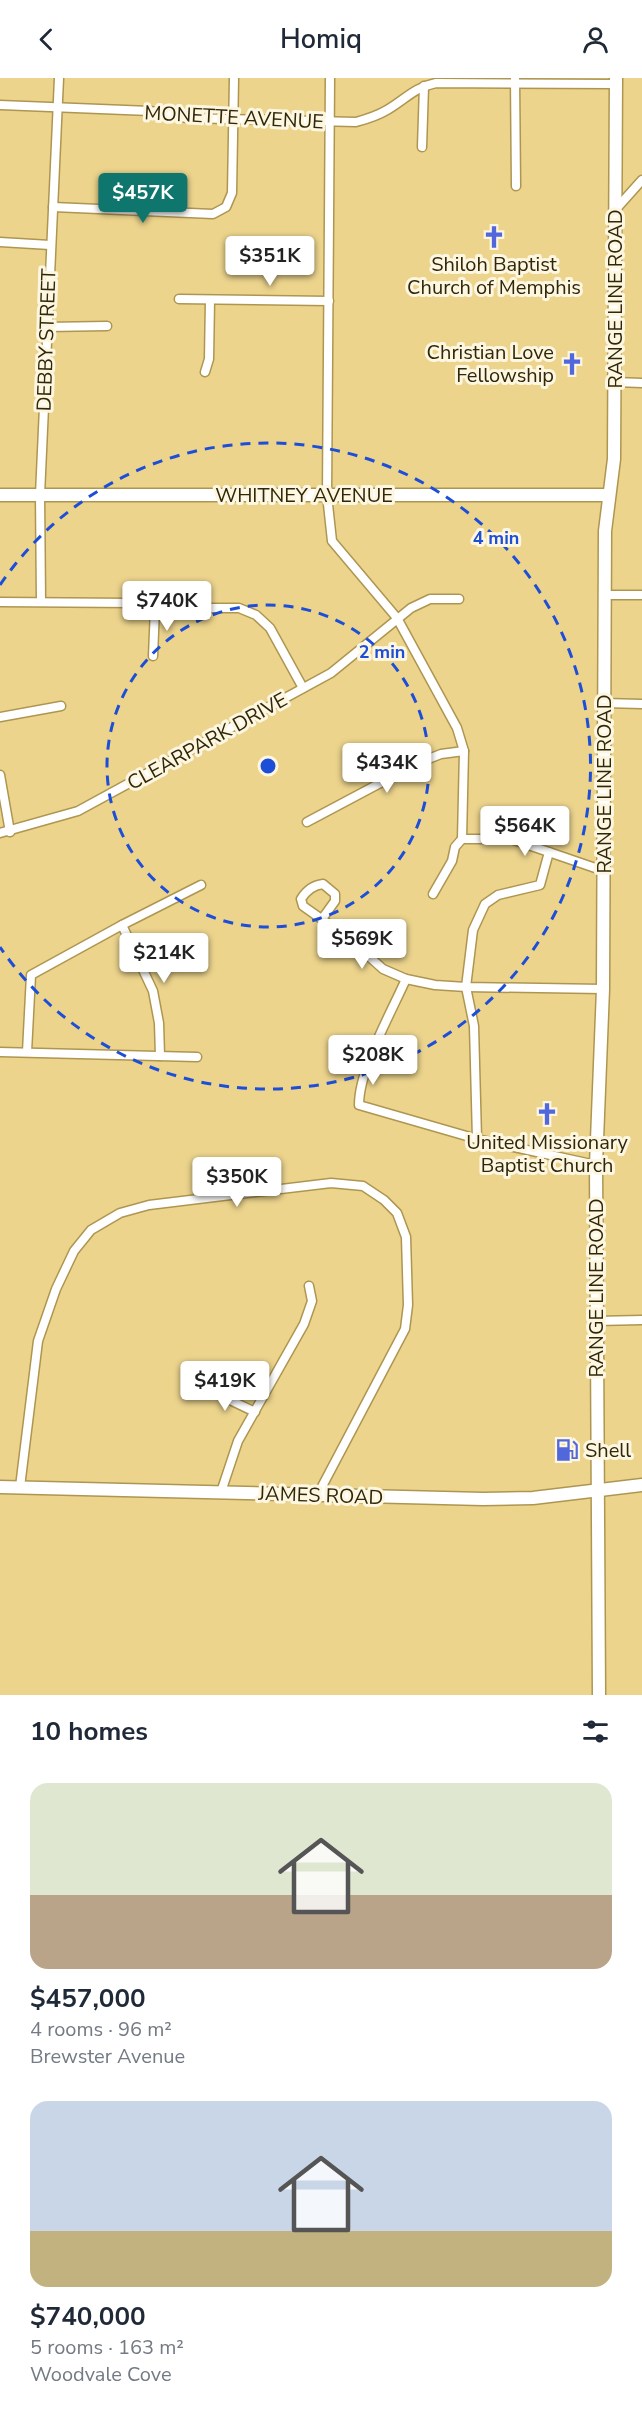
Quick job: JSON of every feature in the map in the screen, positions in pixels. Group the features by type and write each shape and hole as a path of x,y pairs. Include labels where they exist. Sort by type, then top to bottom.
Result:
{"main road":[{"name":"RANGE LINE ROAD","path":"599,1695 596,1165 603,989 604,531 614,459 616,81"},
{"name":"WHITNEY AVENUE","path":"0,495 608,495"},
{"name":"JAMES ROAD","path":"0,1487 511,1499 642,1485"}],"street":[{"name":"DEBBY STREET","path":"41,601 40,495 59,78"},
{"path":"53,207 213,214 226,207 232,193 234,78"},
{"path":"330,78 327,495 332,541 397,618 457,728 464,751 462,839 455,847 452,861 433,894"},
{"path":"515,81 516,186"},
{"name":"MONETTE AVENUE","path":"0,105 150,111 187,118 356,122 374,117 411,92 436,83 616,81"},
{"path":"422,147 424,86"},
{"path":"616,209 642,180"},
{"path":"0,242 50,245"},
{"path":"179,299 328,301"},
{"path":"204,372 208,359 210,300"},
{"path":"47,327 107,326"},
{"path":"615,382 642,383"},
{"path":"604,595 642,595"},
{"name":"CLEARPARK DRIVE","path":"0,833 78,811 332,673 411,608 430,598 459,598"},
{"path":"0,602 135,603 156,608 239,608 256,615 270,628 303,688"},
{"path":"153,656 156,608"},
{"path":"604,703 642,704"},
{"path":"0,717 61,706"},
{"path":"307,822 418,763 441,754 464,751"},
{"path":"0,775 10,832"},
{"path":"462,839 511,839 604,871"},
{"path":"477,1139 474,1026 466,987 473,930 485,904 498,895 540,885 549,852"},
{"path":"27,1052 32,975 122,925 201,885"},
{"path":"322,919 347,937 383,969 406,979 435,985 466,987 603,989"},
{"path":"122,925 153,991 159,1023 160,1056"},
{"path":"406,979 360,1084 358,1105 477,1139 596,1165"},
{"path":"0,1052 196,1058"},
{"path":"20,1487 38,1341 60,1279 74,1251 91,1230 120,1213 149,1205 331,1183 363,1186 384,1200 397,1213 406,1237 408,1305 405,1329 317,1496"},
{"path":"221,1492 238,1441 304,1324 312,1301 309,1286"},
{"path":"596,1321 642,1320"},
{"path":"207,1389 255,1412"}],"place":[{"name":"Shiloh Baptist Church of Memphis","path":"494,237"},
{"name":"Christian Love Fellowship","path":"572,364"},
{"name":"United Missionary Baptist Church","path":"547,1114"},
{"name":"Shell","path":"567,1450"}]}
